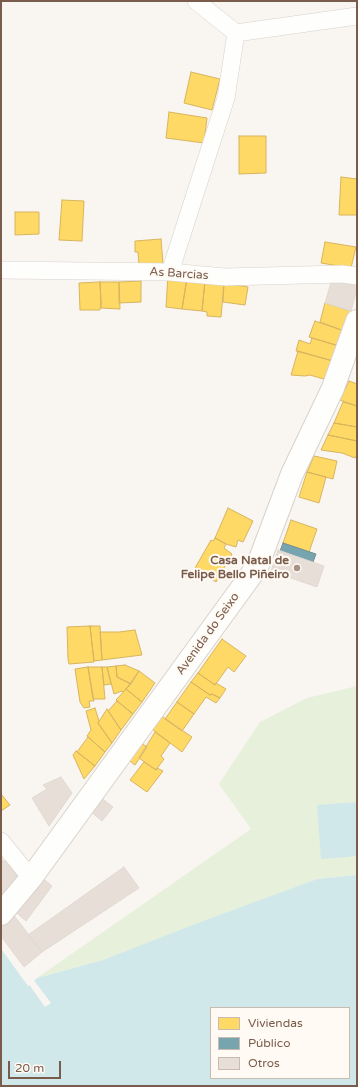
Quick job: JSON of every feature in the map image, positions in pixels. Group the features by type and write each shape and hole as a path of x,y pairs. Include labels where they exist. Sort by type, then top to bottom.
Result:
{"street":[{"path":"196,1 236,33 357,16"},
{"path":"170,272 226,98 236,33"},
{"name":"As Barcias","path":"1,270 170,272 224,277 342,274 357,276"},
{"name":"Avenida do Seixo","path":"1,914 31,878 257,567 292,474 332,388 357,321"},
{"path":"1,841 31,878"}],"green space":[{"path":"357,686 357,875 317,879 103,960 37,978 251,829 219,784 260,722 307,698"}],"water":[{"path":"357,802 357,856 321,859 317,805"},
{"path":"357,875 357,1086 1,1086 2,950 28,986 37,978 103,960 317,879"}],"pier":[{"path":"33,979 51,1003 45,1007 28,983"}],"building: Viviendas":[{"path":"191,72 220,79 212,110 184,103"},
{"path":"169,112 207,118 204,143 166,138"},
{"path":"239,136 266,136 266,173 239,174"},
{"path":"341,177 357,179 357,215 339,215"},
{"path":"62,200 84,201 82,241 59,240"},
{"path":"15,212 39,212 39,234 15,235"},
{"path":"161,239 163,264 139,265 138,252 135,252 135,241"},
{"path":"325,242 356,247 351,268 321,263"},
{"path":"168,275 187,278 182,309 166,307"},
{"path":"187,278 205,281 202,311 182,309"},
{"path":"141,281 141,302 119,303 119,282"},
{"path":"205,281 224,283 221,317 207,316 207,312 202,311"},
{"path":"100,282 119,282 120,309 101,308"},
{"path":"100,282 100,310 80,310 79,283"},
{"path":"224,283 248,287 245,305 223,302"},
{"path":"325,303 351,311 344,331 320,322"},
{"path":"315,321 344,331 339,346 309,337"},
{"path":"312,338 339,346 333,361 296,351 299,340 310,344"},
{"path":"298,351 333,361 327,380 310,375 291,375"},
{"path":"349,381 357,384 357,406 340,400"},
{"path":"343,402 357,406 357,427 334,423"},
{"path":"334,423 357,427 357,441 328,435"},
{"path":"328,435 357,441 357,454 355,458 342,453 321,450"},
{"path":"314,456 337,461 333,479 307,472"},
{"path":"307,472 326,477 319,503 299,497"},
{"path":"228,508 253,521 243,542 238,540 236,547 215,538"},
{"path":"291,520 317,529 309,552 283,543"},
{"path":"215,538 226,544 224,548 232,554 216,582 195,568 211,540 213,541"},
{"path":"90,626 100,626 102,660 94,661"},
{"path":"90,626 94,662 69,664 67,627"},
{"path":"135,630 142,655 102,660 100,632"},
{"path":"222,639 246,656 234,672 228,667 215,685 198,673"},
{"path":"125,665 139,671 131,684 117,677 116,666"},
{"path":"116,666 117,677 131,684 123,692 114,694 107,667"},
{"path":"88,667 102,667 105,699 93,699"},
{"path":"88,667 94,701 89,701 90,707 84,708 80,702 75,669"},
{"path":"102,667 107,667 111,684 104,685"},
{"path":"139,671 155,683 142,702 126,689"},
{"path":"198,673 215,685 216,683 226,689 220,698 212,694 210,695 191,682"},
{"path":"191,682 210,695 212,694 220,698 216,703 206,697 194,714 177,702"},
{"path":"126,689 142,702 133,714 116,700"},
{"path":"117,701 133,714 121,730 108,711"},
{"path":"177,702 194,714 182,731 165,719"},
{"path":"95,708 99,721 98,723 112,743 105,752 87,736 91,730 86,711"},
{"path":"107,709 121,730 112,743 98,723"},
{"path":"157,713 192,737 182,752 148,726"},
{"path":"155,732 170,743 161,756 164,759 156,770 139,758"},
{"path":"88,737 105,752 95,766 77,752"},
{"path":"138,741 147,747 135,765 126,758"},
{"path":"76,751 95,766 84,779 73,755"},
{"path":"144,762 156,770 157,768 163,771 147,792 130,780"},
{"path":"1,794 10,805 1,811"}],"building: Público":[{"path":"283,543 316,554 313,562 280,551"}],"building: Otros":[{"path":"332,279 357,284 351,311 325,303"},
{"name":"Casa Natal de Felipe Bello Piñeiro","path":"278,550 324,566 317,587 271,571"},
{"path":"61,777 72,793 49,826 32,798 47,789 43,785"},
{"path":"100,797 113,807 102,821 89,810"},
{"path":"1,857 4,862 6,860 18,878 1,896"},
{"path":"124,867 139,888 42,952 28,935"},
{"path":"39,875 52,886 26,921 11,908"},
{"path":"12,913 42,952 24,967 1,936 1,924"}],"place":[{"name":"Casa Natal de Felipe Bello Piñeiro","path":"297,568"}]}
